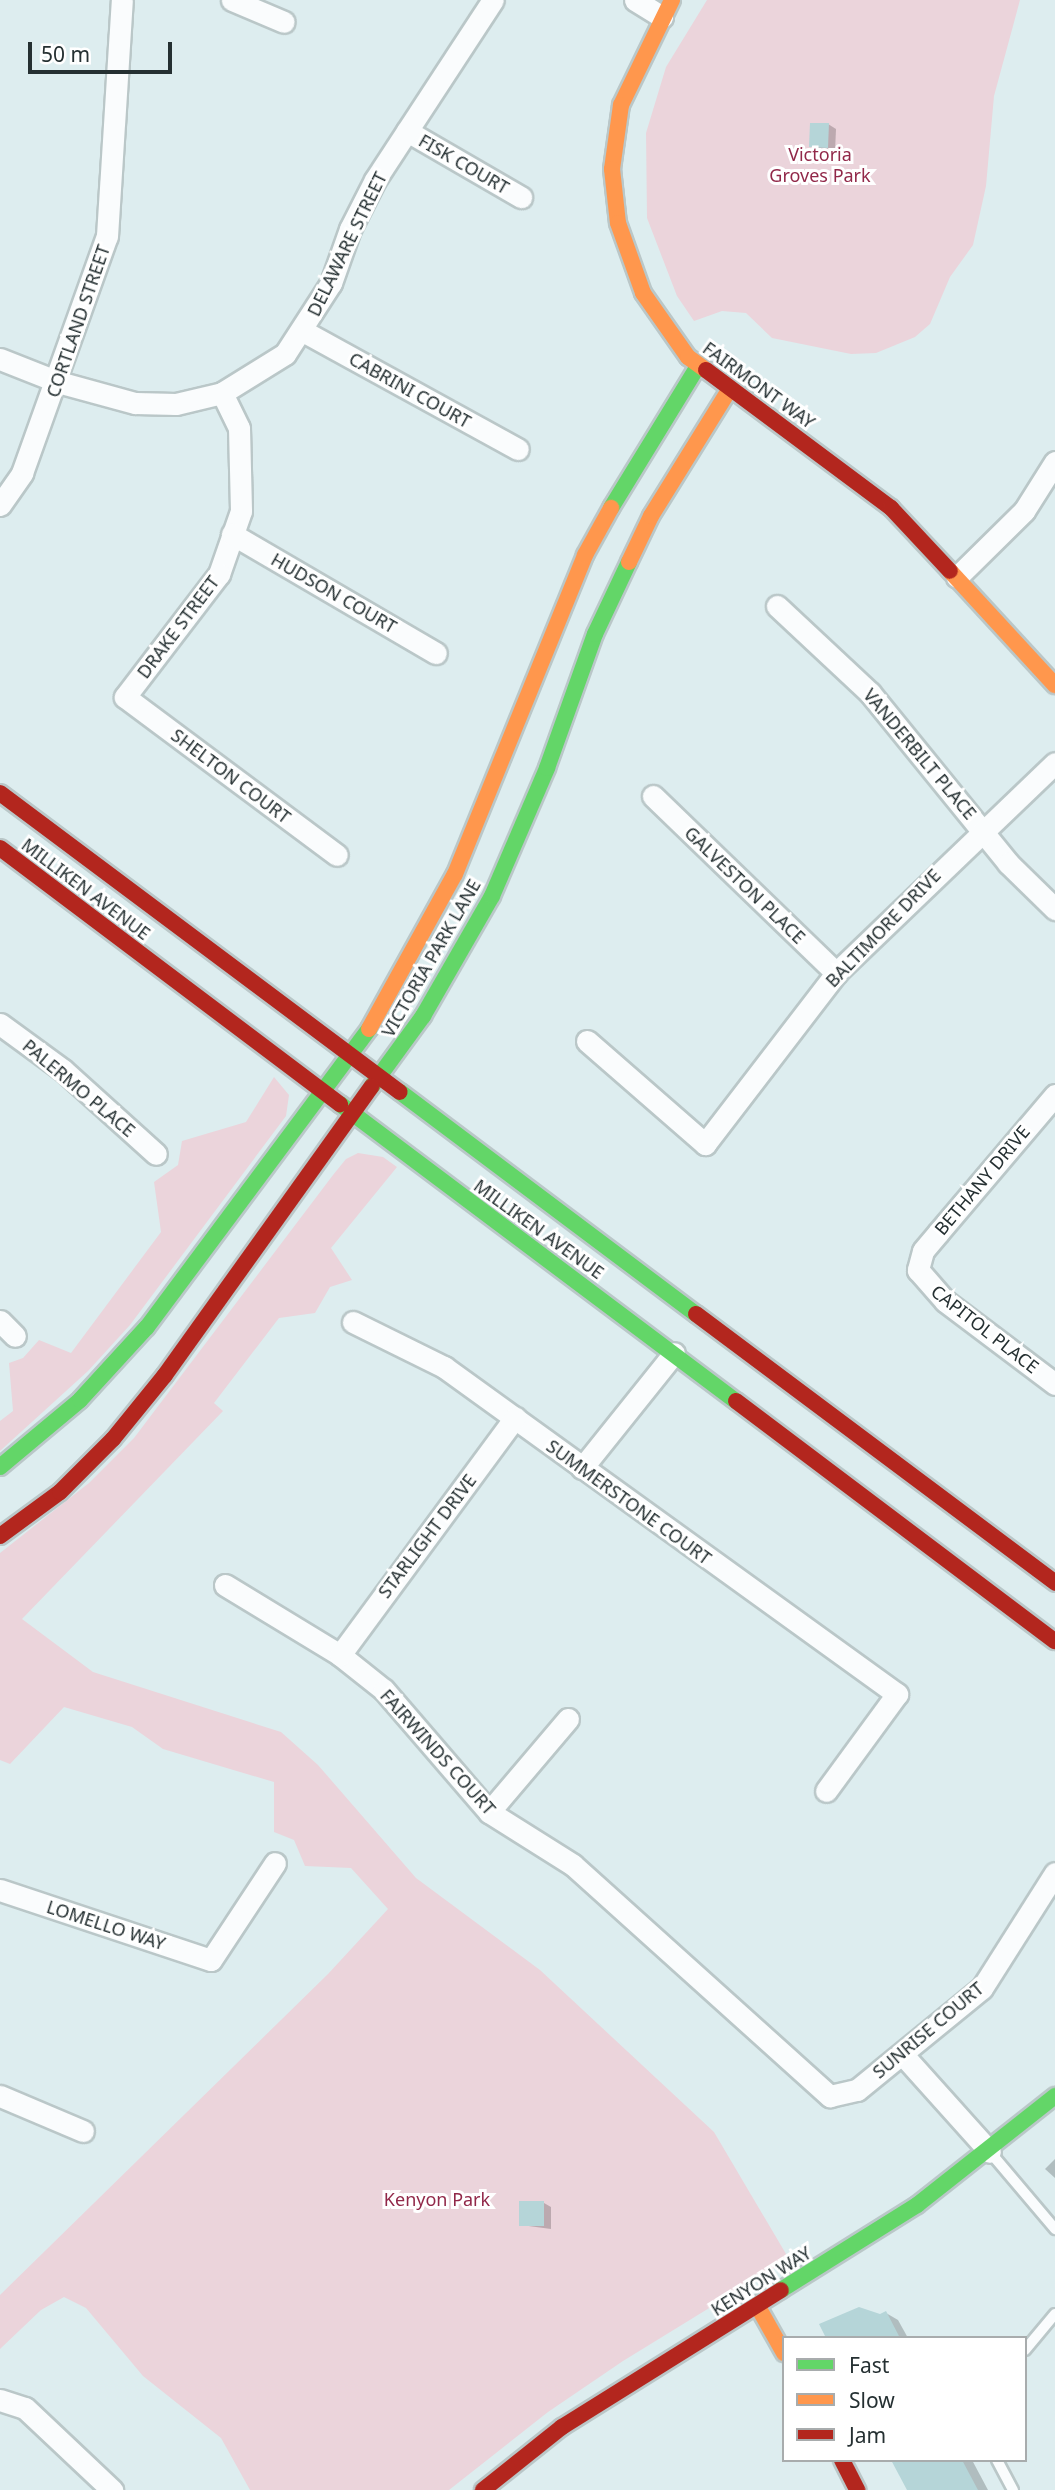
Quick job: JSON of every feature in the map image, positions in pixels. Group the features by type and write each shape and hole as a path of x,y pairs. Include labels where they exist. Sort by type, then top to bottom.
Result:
{"street":[{"name":"CORTLAND STREET","path":"0,505 22,473 58,382 107,236 122,0"},
{"path":"232,0 284,22"},
{"name":"DELAWARE STREET","path":"0,359 58,382 135,403 176,404 222,393 285,354 303,331 331,283 349,229 407,131 493,0"},
{"path":"635,0 667,8"},
{"name":"FAIRMONT WAY","path":"667,8 621,105 612,169 616,210 643,293 671,338 698,366 891,508 1055,685"},
{"name":"FISK COURT","path":"407,131 521,197"},
{"name":"CABRINI COURT","path":"303,331 517,449"},
{"name":"VICTORIA PARK LANE","path":"0,1467 80,1400 147,1327 383,1010 455,874 505,760 585,555 636,462 698,366"},
{"name":"VICTORIA PARK LANE","path":"0,1536 60,1492 113,1439 165,1375 238,1267 352,1116 423,1016 492,896 606,611 668,484 729,390"},
{"name":"DRAKE STREET","path":"125,697 219,574 241,511 239,428 222,393"},
{"path":"957,577 1024,511 1055,462"},
{"name":"HUDSON COURT","path":"232,534 436,653"},
{"name":"VANDERBILT PLACE","path":"777,606 870,693 982,828 1007,863 1055,909"},
{"name":"SHELTON COURT","path":"125,697 337,855"},
{"name":"BALTIMORE DRIVE","path":"587,1041 705,1144 836,974 982,828 1055,763"},
{"name":"MILLIKEN AVENUE","path":"0,793 347,1057 1055,1583"},
{"name":"GALVESTON PLACE","path":"653,796 836,974"},
{"name":"MILLIKEN AVENUE","path":"0,848 320,1092 674,1353 1055,1641"},
{"name":"PALERMO PLACE","path":"0,1024 63,1070 156,1154"},
{"name":"BETHANY DRIVE","path":"918,1270 923,1251 1055,1095"},
{"name":"CAPITOL PLACE","path":"918,1270 945,1301 1055,1384"},
{"name":"SUMMERSTONE COURT","path":"353,1322 443,1367 897,1695 825,1791"},
{"path":"582,1468 674,1353"},
{"name":"STARLIGHT DRIVE","path":"340,1655 515,1418"},
{"name":"FAIRWINDS COURT","path":"225,1585 340,1655 384,1690 489,1812 573,1865 830,2096"},
{"path":"489,1812 568,1719"},
{"name":"LOMELLO WAY","path":"0,1891 211,1960 275,1863"},
{"name":"SUNRISE COURT","path":"830,2096 857,2090 982,1988 1055,1873"},
{"path":"903,2055 990,2152"},
{"path":"0,2096 83,2132"},
{"name":"KENYON WAY","path":"482,2490 562,2427 758,2307 990,2152 1055,2096"},
{"path":"758,2307 782,2349"},
{"path":"0,2400 25,2408 112,2490"},
{"path":"843,2462 857,2490"}],"lane":[{"path":"990,2152 1055,2229"},
{"path":"1027,2348 1055,2314"},
{"path":"998,2462 1013,2490"}],"green space":[{"name":"Victoria Groves Park","path":"707,0 1020,0 994,96 986,186 973,245 950,277 930,324 915,337 876,353 851,354 772,338 746,313 722,311 694,321 677,296 647,218 646,133 666,67"},
{"path":"274,1077 289,1095 286,1116 130,1325 88,1371 0,1451 0,1421 13,1411 9,1363 23,1358 39,1340 71,1353 161,1232 154,1182 178,1165 182,1141 246,1122"},
{"name":"Kenyon Park","path":"358,1153 383,1157 397,1167 331,1248 352,1280 330,1287 315,1313 279,1318 214,1403 223,1411 22,1619 93,1672 281,1732 318,1765 416,1878 540,1970 714,2132 789,2259 623,2361 548,2412 449,2490 250,2490 221,2438 143,2376 86,2308 64,2297 41,2310 0,2349 0,2295 328,1974 388,1909 351,1868 305,1866 294,1840 274,1832 274,1782 163,1749 132,1727 64,1707 10,1764 0,1760 0,1553 89,1483 134,1438 333,1175 346,1159"}],"building":[{"path":"810,123 829,123 828,148 809,147"},
{"path":"519,2201 544,2201 544,2226 519,2226"},
{"path":"859,2307 880,2314 886,2311 899,2336 825,2336 819,2324"},
{"path":"892,2462 963,2462 978,2490 907,2490"}],"traffic: fast":[{"path":"611,508 698,366"},
{"path":"372,1086 423,1016 492,896 547,768 595,634 629,562"},
{"path":"0,1467 80,1400 147,1327 369,1029"},
{"path":"400,1092 696,1314"},
{"path":"340,1104 736,1401"},
{"path":"781,2290 917,2205 1055,2096"}],"traffic: slow":[{"path":"672,0 621,105 612,169 618,223 643,293 688,357 706,370"},
{"path":"629,562 651,516 729,390"},
{"path":"369,1029 455,874 585,555 611,508"},
{"path":"950,571 1055,685"},
{"path":"758,2307 782,2349"}],"traffic: jam":[{"path":"706,370 891,508 950,571"},
{"path":"0,793 400,1092"},
{"path":"0,848 340,1104"},
{"path":"0,1536 60,1492 113,1439 165,1375 372,1086"},
{"path":"696,1314 1055,1583"},
{"path":"736,1401 1055,1641"},
{"path":"483,2490 562,2427 781,2290"},
{"path":"843,2462 857,2490"}]}
